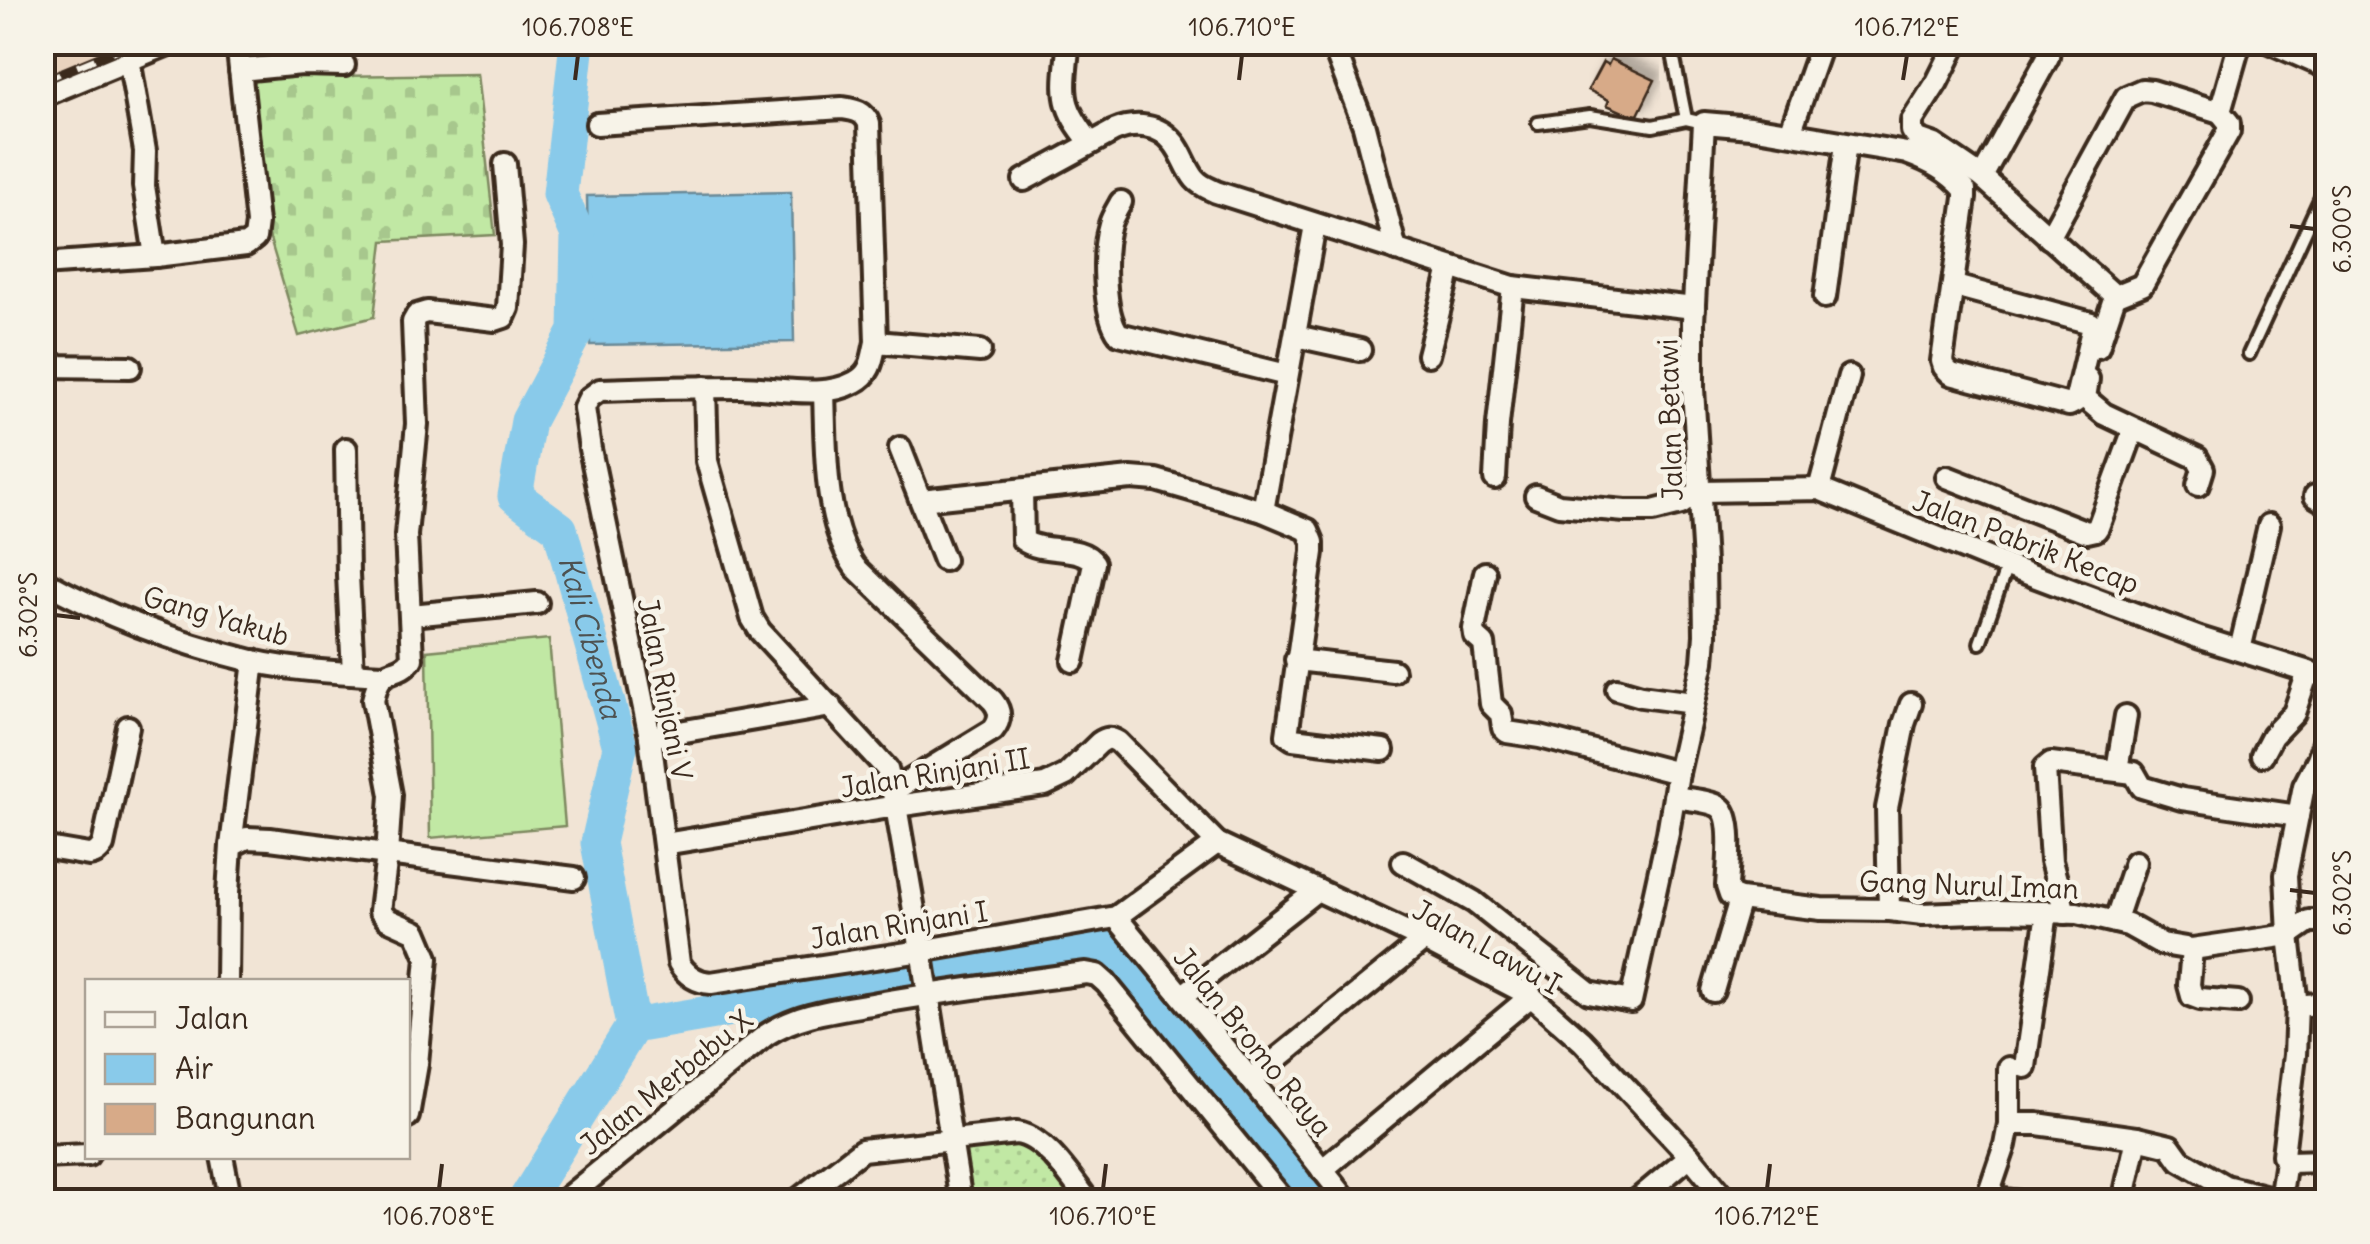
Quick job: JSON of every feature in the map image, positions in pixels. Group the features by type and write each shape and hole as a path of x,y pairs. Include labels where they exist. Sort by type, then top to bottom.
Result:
{"street":[{"path":"42,96 173,42"},
{"path":"42,264 246,245 255,238 237,42"},
{"path":"1332,42 1364,126 1396,250"},
{"path":"1790,133 1822,42"},
{"path":"1957,42 1912,122 1912,131 1918,139 1935,145 1982,177 2115,296"},
{"path":"1982,177 2048,57 2050,48 2041,42"},
{"path":"2220,112 2240,42"},
{"path":"2269,42 2328,68"},
{"path":"1068,49 1066,104 1091,144"},
{"path":"129,59 145,151 144,186 155,256"},
{"path":"240,70 302,64 344,65"},
{"path":"2049,238 2126,96 2142,90 2220,112 2229,123 2229,131 2142,286 2115,296"},
{"path":"597,124 842,108 857,110 869,124 876,342 871,367 867,374 845,386 824,392 705,387 707,461 747,606 760,630 886,769 895,798 961,1202"},
{"path":"1695,121 1906,152 1931,162 1965,190 1944,367 1952,374 2072,404 2093,326 2088,321 1954,286"},
{"name":"Jalan Betawi","path":"1403,862 1474,902 1589,993 1631,1002 1706,636 1694,389 1695,121"},
{"path":"1024,180 1126,126 1155,128 1173,141 1192,176 1216,192 1513,286 1694,308"},
{"path":"1826,297 1846,144"},
{"path":"410,1104 427,958 416,932 387,919 380,910 390,795 373,700 383,674 408,665 412,659 406,535 417,424 413,322 417,314 427,312 495,320 504,317 512,245 505,164"},
{"path":"1121,202 1110,225 1105,269 1112,325 1119,334 1287,375"},
{"path":"1264,511 1316,225"},
{"path":"1428,355 1450,268"},
{"path":"1495,478 1513,286"},
{"path":"2115,296 2085,398 2104,414 2197,458 2203,468 2198,485"},
{"path":"1296,336 1360,350"},
{"path":"876,342 980,350"},
{"path":"42,366 130,367"},
{"path":"1819,490 1849,376"},
{"name":"Jalan Rinjani V","path":"692,977 679,964 650,737 584,408 600,390 705,387"},
{"path":"824,392 833,514 843,550 855,567 998,707 999,722 993,730 895,798"},
{"path":"1947,476 2092,532 2098,527 2134,430"},
{"path":"900,448 944,560"},
{"path":"346,449 353,673"},
{"path":"921,500 1131,478 1156,480 1264,511 1308,530 1313,542 1287,735 1292,739 1383,750"},
{"path":"1022,490 1023,540 1034,547 1084,554 1094,563 1072,661"},
{"name":"Jalan Pabrik Kecap","path":"1700,491 1819,490 2006,566 2200,638 2318,674"},
{"path":"1536,496 1559,505 1653,511 1681,504 1700,491"},
{"path":"2240,650 2269,525"},
{"path":"1485,573 1474,629 1475,636 1484,644 1491,704 1501,714 1503,728 1678,773"},
{"name":"Gang Yakub","path":"42,580 81,602 153,631 254,662 383,674"},
{"path":"411,615 537,602"},
{"path":"1296,660 1394,671"},
{"path":"227,979 231,846 254,662"},
{"path":"2262,755 2318,674"},
{"path":"1617,689 1694,703"},
{"path":"1889,910 1887,808 1911,704"},
{"path":"650,737 831,706"},
{"path":"2116,770 2126,716"},
{"path":"42,847 89,854 100,850 128,727"},
{"path":"2010,1124 2037,1124 2170,1146 2180,1160 2225,1186 2280,1201 2297,1006 2286,875 2304,786 2328,732"},
{"name":"Jalan Rinjani II","path":"664,844 895,798 1046,785 1066,775 1104,738 1112,738 1217,843"},
{"path":"2020,1202 1987,1198 2005,1145 2017,1068 2056,913 2045,768 2052,763 2134,773 2142,787 2182,799 2298,816"},
{"path":"1674,797 1712,804 1724,812 1728,822 1728,893 1740,899 1712,990"},
{"path":"231,846 247,838 270,839 574,878"},
{"path":"1116,917 1217,843"},
{"name":"Jalan Lawu I","path":"1217,843 1424,940 1530,996 1582,1040 1728,1202"},
{"path":"2115,922 2135,862"},
{"path":"1182,996 1317,890"},
{"name":"Gang Nurul Iman","path":"1740,899 1820,910 2078,913 2128,924 2162,944 2192,950 2289,935 2309,921 2328,921"},
{"name":"Jalan Rinjani I","path":"692,977 711,983 922,956 1116,917"},
{"name":"Jalan Bromo Raya","path":"1116,917 1348,1202"},
{"path":"1251,1080 1424,940"},
{"path":"2192,950 2188,985 2192,996 2238,1002"},
{"name":"Jalan Merbabu X","path":"562,1202 784,1023 928,990 1086,973 1097,975 1106,983 1285,1202"},
{"path":"1322,1170 1530,996"},
{"path":"2297,1006 2328,1003"},
{"path":"795,1202 862,1150 1025,1134 1043,1145 1090,1202"},
{"path":"2123,1202 2137,1138"},
{"path":"42,1157 85,1154"},
{"path":"1635,1202 1690,1156"},
{"path":"223,1159 231,1202"},
{"path":"2286,1161 2328,1161"}],"lane":[{"path":"1538,123 1590,116 1653,126 1695,121 1668,42"},
{"path":"2249,354 2328,182"},
{"path":"1980,643 2006,566"}],"shaded area":[{"path":"59,43 177,43 43,98 43,49"}],"green space":[{"path":"477,74 495,235 383,241 374,317 299,336 267,229 250,77"},
{"path":"549,639 565,826 430,838 427,651"},
{"path":"1027,1143 1076,1201 969,1201 960,1148"}],"water":[{"path":"791,192 794,342 590,345 587,196"}],"building":[{"path":"1611,59 1655,80 1638,115 1607,105 1609,100 1588,90 1603,62 1608,65"}],"waterway":[{"name":"Kali Cibenda","path":"577,42 560,194 578,235 576,331 528,421 515,496 560,529 620,747 598,843 633,1026"},
{"path":"524,1202 633,1026 1100,946 1310,1202"}],"railway":[{"path":"42,81 136,42"}]}
